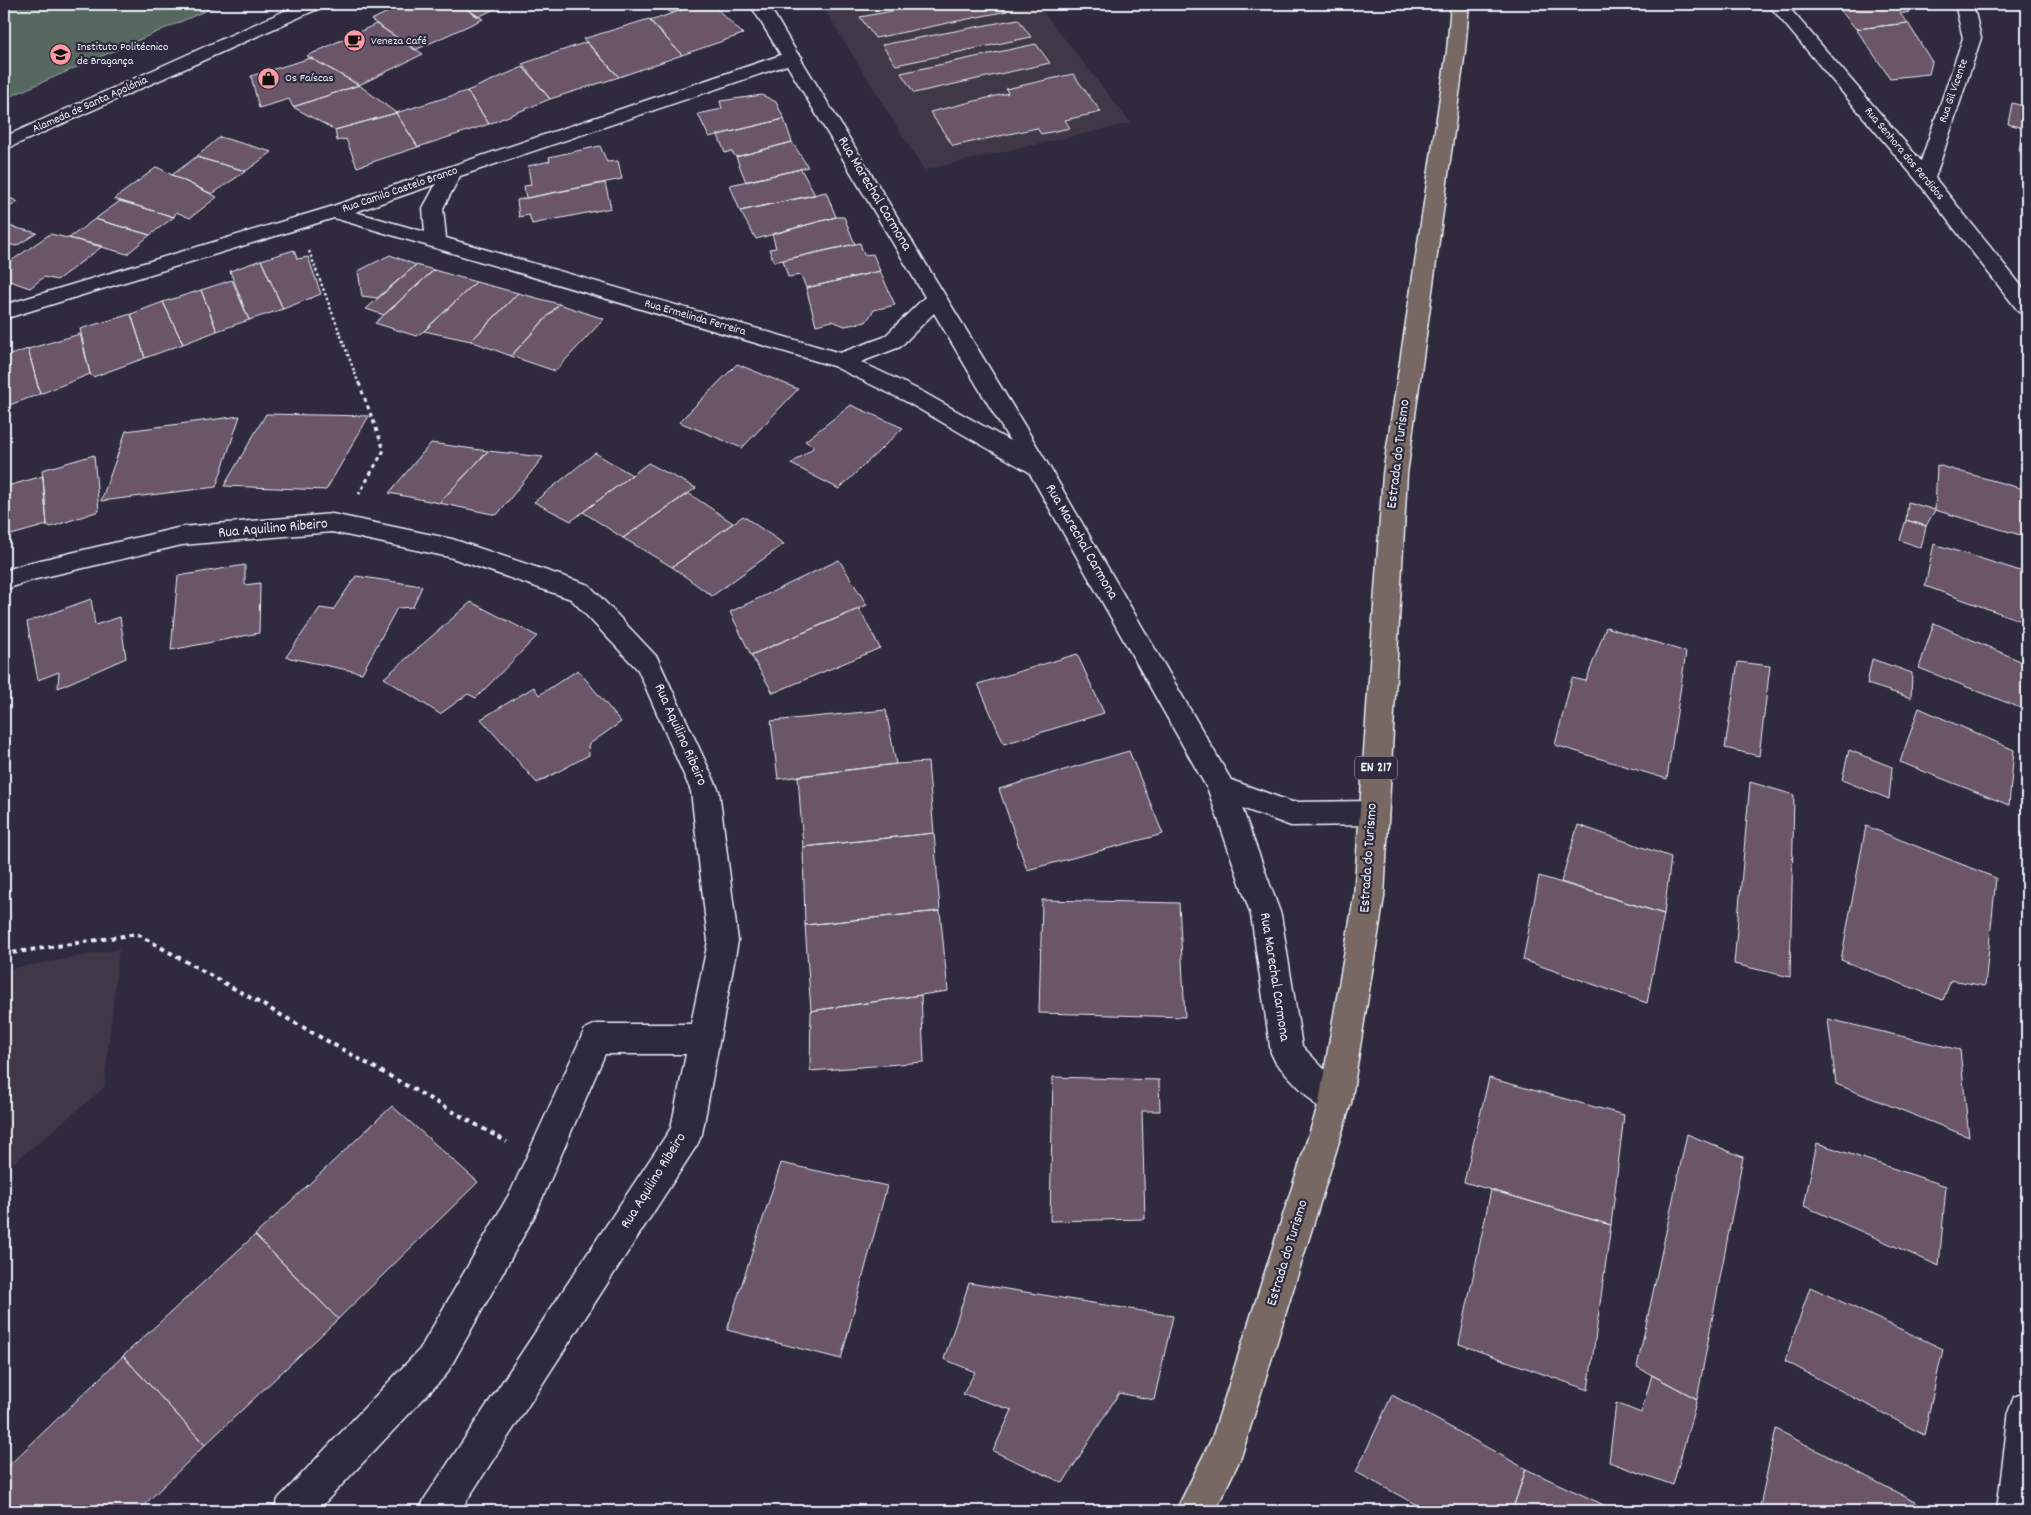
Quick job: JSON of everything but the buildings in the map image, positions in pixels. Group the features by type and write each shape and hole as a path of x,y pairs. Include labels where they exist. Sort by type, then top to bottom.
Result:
{"main road":[{"name":"Estrada do Turismo","path":"1195,1511 1228,1444 1335,1103 1369,897 1395,474 1456,51 1460,4"}],"street":[{"name":"Alameda de Santa Apolónia","path":"4,144 314,4"},
{"name":"Rua Marechal Carmona","path":"759,4 793,57 1038,467 1221,788 1266,915 1287,1053 1335,1103"},
{"name":"Rua Senhora dos Perdidos","path":"1778,4 1925,178 2027,307"},
{"name":"Rua Gil Vicente","path":"1925,178 1972,38 1964,4"},
{"name":"Rua Camilo Castelo Branco","path":"4,312 334,212 793,57"},
{"path":"436,242 433,208 452,172"},
{"name":"Rua Ermelinda Ferreira","path":"334,212 842,361 913,396 1038,467"},
{"path":"842,361 892,342 937,298"},
{"name":"Rua Aquilino Ribeiro","path":"4,581 28,572 182,536 332,523 452,548 580,592 648,664 706,791 723,941 686,1134 438,1511"},
{"path":"1221,788 1291,814 1373,813"},
{"path":"292,1511 433,1362 523,1203 596,1039 704,1039"},
{"path":"2021,1507 2027,1410"}],"path":[{"path":"299,223 384,450 342,525"},
{"path":"4,954 137,934 542,1161"}],"shaded area":[{"path":"821,4 1037,4 1131,123 924,170"},
{"path":"119,949 104,1088 4,1171 4,970"}],"green space":[{"name":"Instituto Politécnico de Bragança","path":"4,4 221,4 4,99"}],"place":[{"name":"Veneza Café","path":"355,41"},
{"name":"Instituto Politécnico de Bragança","path":"61,54"},
{"name":"Os Faíscas","path":"269,78"}]}
